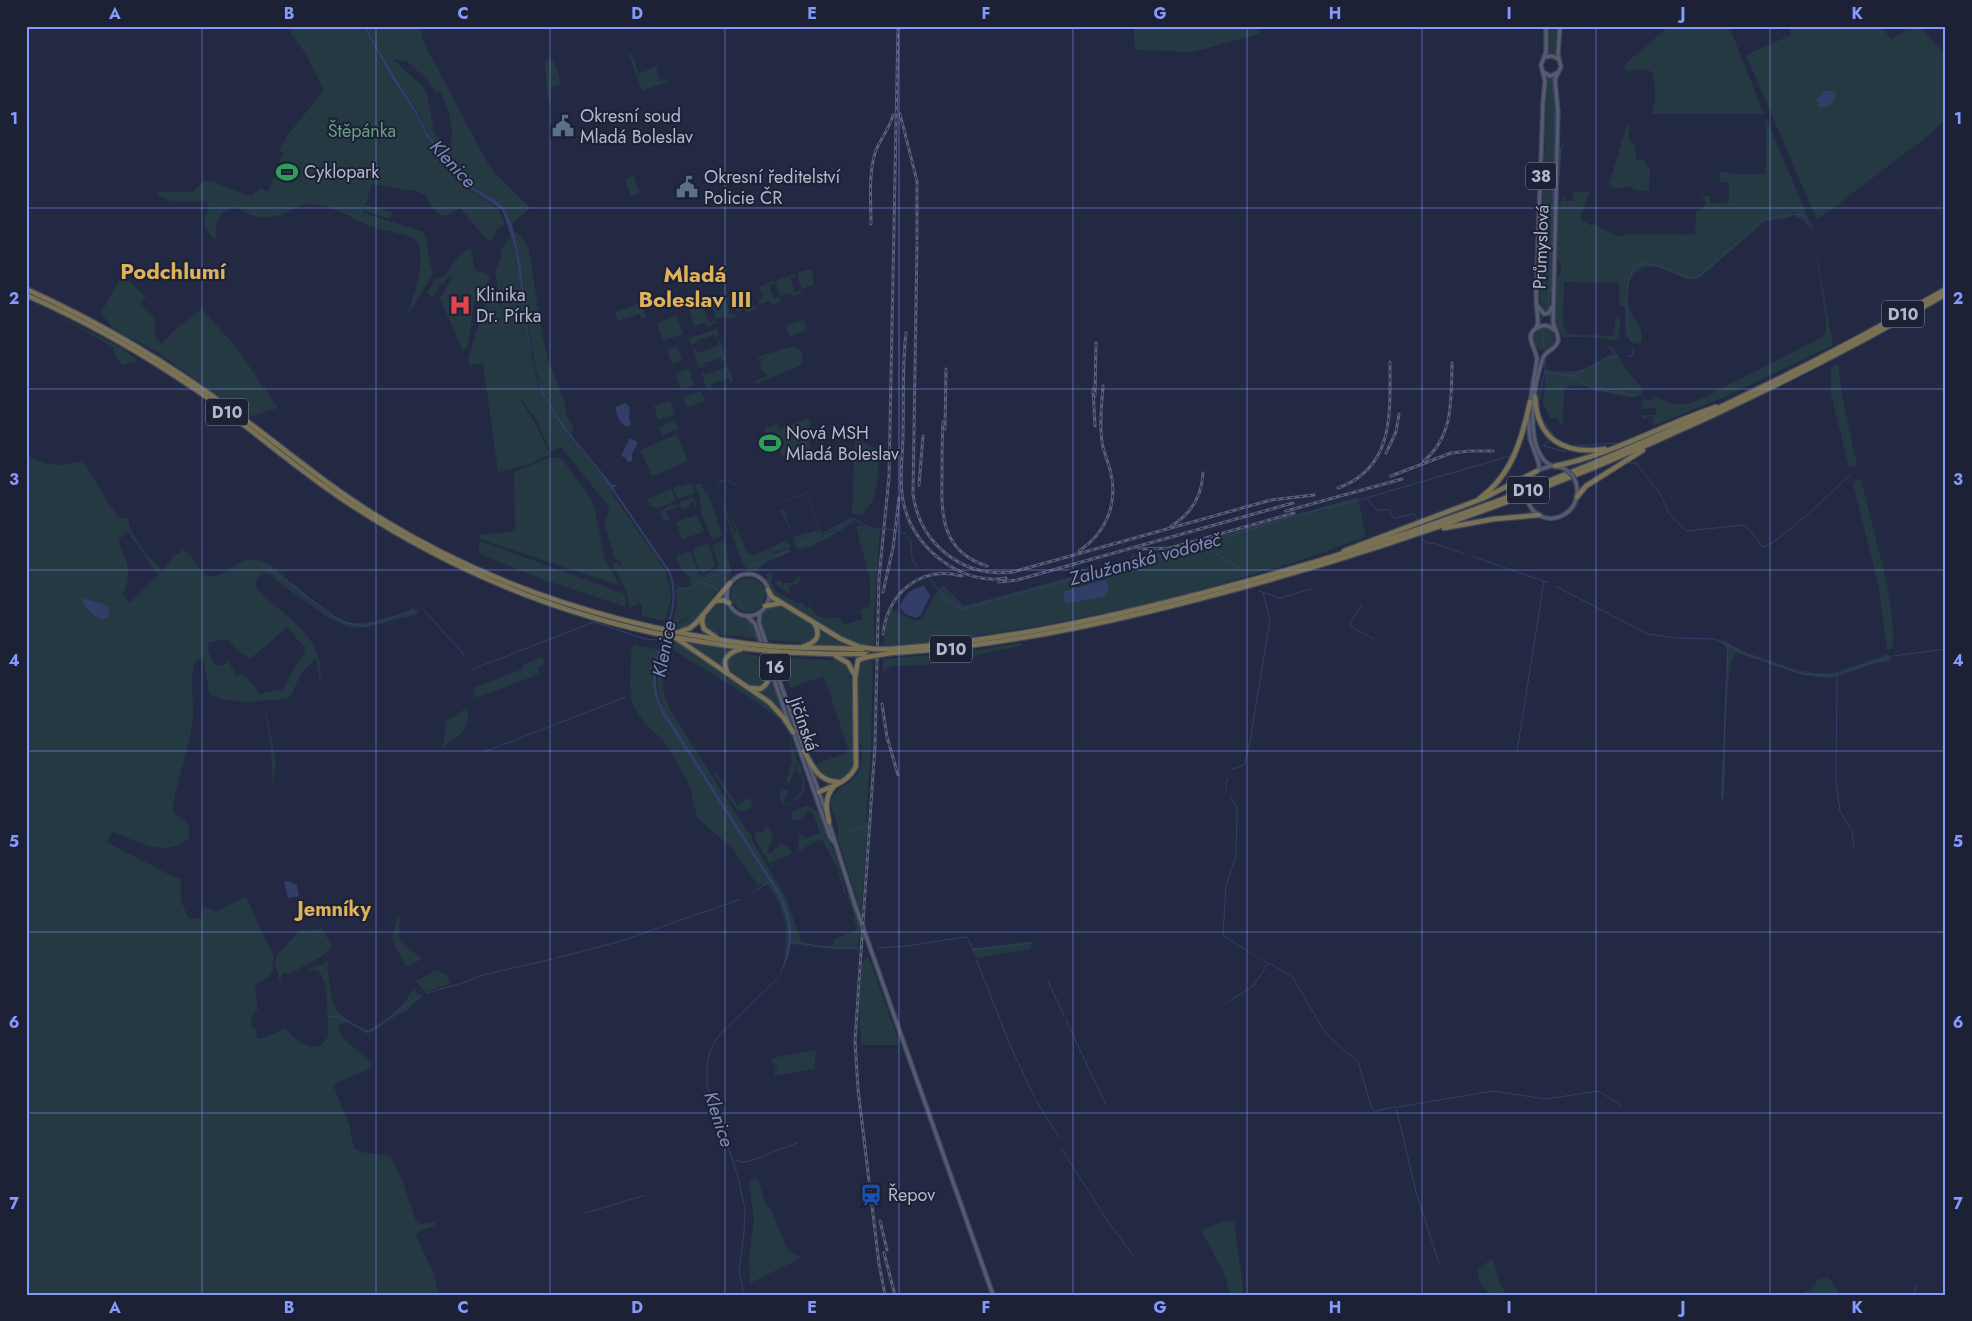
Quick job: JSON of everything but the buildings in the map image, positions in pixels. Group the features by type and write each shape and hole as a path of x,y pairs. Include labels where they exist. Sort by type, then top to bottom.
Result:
{"highway":[{"name":"D10","path":"26,289 77,314 162,362 238,414 332,487 379,518 420,541 476,569 537,594 658,631"},
{"name":"D10","path":"26,294 113,338 160,366 204,396 352,506 425,549 486,579 533,598 610,622 751,649 795,648 867,652 874,649 891,651 969,642 1051,628 1161,604 1313,563 1436,524 1531,489 1627,450 1737,400 1844,345 1946,289"},
{"name":"D10","path":"674,634 780,649 832,654 934,651 994,643 1125,617 1260,583 1430,531 1573,477 1660,440 1796,376 1946,294"},
{"path":"1535,397 1536,413 1542,428 1551,438 1562,445 1588,451 1623,444"},
{"name":"D10","path":"1623,444 1678,420 1737,400"},
{"path":"1465,506 1490,491 1505,472 1517,448 1530,402"},
{"path":"1577,497 1586,486 1660,440"},
{"path":"1554,466 1602,453 1623,444"},
{"path":"1313,563 1497,493 1538,470"},
{"path":"1430,531 1494,519 1538,515"},
{"path":"674,634 690,628 704,615 730,584"},
{"path":"768,590 772,597 783,602 840,639 867,652 857,663 855,678 857,761 853,773 841,782 817,793"},
{"path":"715,601 723,600 729,603"},
{"path":"765,606 783,602"},
{"path":"704,615 702,622 704,629 710,635 725,641"},
{"name":"16","path":"795,648 815,641 818,631 814,623"},
{"name":"16","path":"674,634 778,711 793,732"},
{"path":"730,674 724,664 728,655 737,650 751,649"},
{"path":"832,654 848,663 855,678"},
{"path":"748,687 760,689 767,684 769,676 768,661"},
{"path":"804,752 815,772 821,778 841,782"},
{"path":"829,822 827,797 835,785"}],"main road":[{"name":"Průmyslová","path":"1536,328 1538,325 1536,305 1543,101 1546,81 1540,65 1546,52 1546,26"},
{"name":"Průmyslová","path":"1556,332 1553,325 1558,112 1555,79 1560,69 1558,54 1560,26"},
{"path":"1544,58 1552,56 1560,62"},
{"path":"1542,72 1550,76 1558,73"},
{"path":"1536,305 1541,313 1545,314 1551,310 1553,304"},
{"path":"1536,328 1548,326 1556,332 1558,338 1556,344 1543,356 1540,368 1533,424 1537,446 1544,460 1554,466 1565,469 1571,474 1576,483 1577,497 1570,510 1558,517 1547,518 1538,515 1531,509 1526,494 1528,484 1538,470 1554,466"},
{"name":"38","path":"1536,328 1530,337 1537,355 1530,402 1530,434 1539,464 1538,470"},
{"path":"1534,349 1541,352 1547,351"},
{"path":"729,603 727,593 730,584 739,576 752,575 761,580 768,590 765,606 760,612 747,616"},
{"name":"Jičínská","path":"729,603 736,612 747,616 755,624 793,732 829,822 870,945 993,1295"},
{"name":"Jičínská","path":"760,612 760,624 804,752 830,837 835,843"}],"green space":[{"name":"Štěpánka","path":"286,26 363,26 391,77 418,117 426,136 463,183 499,210 505,224 497,229 491,241 485,238 460,208 445,217 433,208 426,195 413,190 372,184 363,213 424,232 426,237 433,274 406,318 420,266 418,246 414,239 370,226 323,205 305,204 273,217 254,217 233,207 218,219 216,238 214,239 204,223 209,206 206,201 180,202 167,200 157,192 193,192 205,180 209,183 215,180 215,183 251,196 260,189 268,191 284,152 279,151 287,136 323,91 305,53"},
{"path":"366,26 426,26 421,29 423,41 487,162 496,174 530,208 511,225 505,210 490,197 465,182 435,145 426,132 420,115 381,54","holes":["393,59 406,61 425,78 435,92 441,92 451,122 452,136 449,152 434,132 427,94 423,87"]},
{"path":"1134,26 1259,26 1259,34 1193,52 1136,50"},
{"path":"1547,26 1558,26 1556,54 1548,53"},
{"path":"1669,26 1729,26 1764,114 1652,114 1655,100 1655,85 1652,72 1640,69 1628,72 1623,66"},
{"path":"1788,26 1882,26 1891,40 1911,26 1919,26 1941,50 1946,49 1946,119 1924,139 1817,220 1746,55 1791,35"},
{"path":"632,54 639,74 657,66 658,68 656,69 660,81 666,79 667,82 642,91 629,55"},
{"path":"551,58 556,66 561,84 550,87 551,102 548,103 545,62"},
{"path":"1547,78 1554,78 1556,117 1550,307 1545,313 1540,307 1543,304 1540,303 1540,281"},
{"path":"1766,118 1812,227 1833,345 1727,396 1653,426 1653,416 1643,419 1641,415 1656,415 1656,408 1641,409 1641,406 1644,406 1642,404 1643,399 1652,401 1656,397 1674,404 1690,404 1823,337 1826,332 1826,321 1812,231 1807,224 1792,212 1791,217 1764,222 1698,279 1687,279 1655,267 1643,268 1632,277 1628,288 1629,308 1642,333 1641,343 1634,344 1625,335 1625,307 1621,306 1619,308 1619,283 1564,282 1563,324 1568,334 1611,336 1614,334 1615,318 1618,317 1620,322 1619,337 1615,340 1564,337 1560,332 1555,317 1557,276 1561,272 1561,265 1557,260 1558,208 1564,195 1565,201 1572,201 1573,192 1589,192 1580,219 1592,226 1594,224 1617,236 1627,234 1695,235 1696,211 1702,210 1706,204 1702,196 1710,196 1711,204 1729,202 1729,182 1720,182 1720,171 1735,174 1766,174"},
{"path":"1629,126 1629,142 1635,145 1636,159 1644,160 1645,165 1650,167 1649,191 1635,190 1632,187 1614,188 1609,184 1626,127"},
{"path":"634,176 640,193 631,196 625,179"},
{"path":"366,205 392,212 390,219 364,211"},
{"path":"517,232 529,249 542,335 549,362 565,404 567,417 574,428 571,434 551,407 539,379 529,333 518,246 514,233"},
{"path":"512,235 529,344 538,384 562,427 597,468 611,489 612,494 664,568 670,586 671,599 665,621 642,616 642,603 630,607 626,590 612,564 617,563 625,570 620,564 621,562 615,559 604,523 609,512 608,506 561,447 551,452 537,421 517,393 550,454 528,465 498,472 483,363 470,366 468,360 484,306 492,302 498,302 502,308 495,273 502,254 500,251"},
{"path":"471,248 475,270 490,275 488,282 475,302 472,312 471,330 466,348 463,351 440,298 452,278 449,276 443,284 440,284 438,291 432,297 427,292 436,279 447,273 462,252"},
{"path":"805,270 813,272 813,285 802,289 797,273"},
{"path":"795,274 796,276 790,278 795,292 801,290 802,293 794,297 790,293 780,296 775,281"},
{"path":"122,275 146,297 140,303 155,318 155,337 161,344 178,327 202,309 236,347 278,408 248,417 156,351 112,327 101,313"},
{"path":"774,281 775,283 769,286 774,299 779,298 780,302 772,305 768,301 759,304 756,295 759,300 763,298 760,288 755,289 755,293 754,289"},
{"path":"751,289 747,293 752,307 756,306 757,309 747,313 744,309 737,312 732,296 737,294 738,296"},
{"path":"729,297 726,300 730,314 735,313 736,317 729,320 725,316 716,319 711,302"},
{"path":"641,303 646,317 642,319 640,314 618,321 615,312"},
{"path":"709,303 710,306 704,308 709,322 715,320 716,323 708,327 704,323 694,326 689,310"},
{"path":"54,314 122,348 139,361 123,365 117,359 113,347"},
{"path":"676,316 683,334 663,341 658,325 659,322"},
{"path":"803,320 807,330 790,336 786,326"},
{"path":"1543,328 1551,331 1554,339 1551,347 1543,350 1535,347 1532,339 1535,331"},
{"path":"717,329 719,336 714,337 714,335 697,340 697,343 691,345 689,338"},
{"path":"720,340 726,359 722,361 721,358 704,363 705,366 699,368 693,349 697,353 719,345 718,341"},
{"path":"1605,343 1613,348 1626,369 1643,389 1642,395 1629,397 1587,386 1569,385 1564,390 1563,425 1556,418 1550,418 1543,404 1546,370 1574,371 1588,367 1613,353"},
{"path":"677,346 682,361 672,364 667,350"},
{"path":"790,347 798,349 802,353 800,366 756,384 755,381 767,376 760,368 761,359 757,357"},
{"path":"726,363 733,381 730,382 728,378 711,384 712,388 707,390 701,371 705,375 727,367"},
{"path":"1838,365 1842,396 1857,465 1849,467 1831,394 1831,368"},
{"path":"689,369 694,385 681,390 675,374"},
{"path":"701,391 705,401 687,407 683,398"},
{"path":"670,401 675,415 658,420 654,406"},
{"path":"810,418 810,449 782,457 774,433 766,435 764,428 777,424 779,429"},
{"path":"675,420 678,429 662,436 659,427"},
{"path":"677,434 688,461 652,476 640,450"},
{"path":"855,439 877,449 877,484 872,500 862,514 852,514"},
{"path":"26,455 54,465 82,461 114,511 120,518 127,518 134,536 149,557 160,567 161,573 172,558 181,550 190,555 206,575 211,576 225,573 241,562 256,560 273,567 325,610 345,621 355,623 372,622 410,610 413,607 418,614 369,627 348,627 327,617 270,574 263,573 255,583 255,586 303,630 311,641 320,666 320,686 315,659 300,675 291,696 288,698 247,701 226,700 209,693 204,661 197,659 192,680 193,717 187,751 173,805 174,813 188,825 189,838 177,845 160,848 113,832 106,842 172,876 181,878 181,901 189,919 200,918 202,906 216,911 246,897 274,958 272,962 274,969 269,977 255,984 258,1009 252,1017 251,1027 257,1030 256,1037 258,1039 269,1036 284,1028 301,1043 309,1047 320,1046 328,1037 327,1001 324,982 317,970 305,970 323,964 329,959 331,993 335,1006 345,1019 363,1030 377,1026 384,1021 399,1008 414,989 421,998 405,1012 397,1015 371,1033 365,1033 346,1022 339,1025 341,1035 345,1040 363,1055 372,1066 368,1070 338,1082 334,1087 349,1124 354,1148 361,1152 390,1156 403,1182 416,1221 420,1224 435,1222 436,1226 419,1231 416,1236 433,1272 439,1295 26,1295","holes":["128,532 158,575 130,603 123,594 128,579 128,567 118,540","83,598 103,604 102,620 92,614","286,626 304,647 305,653 297,663 283,689 259,694 253,684 242,674 237,677 229,662 220,666 216,665 209,654 210,642 228,639 238,651 251,658 283,631"]},
{"path":"552,457 562,459 591,498 595,509 604,558 620,586 480,539 479,535 515,531 514,472"},
{"path":"1857,479 1861,480 1889,594 1893,637 1891,650 1887,649 1878,583 1853,484"},
{"path":"687,484 692,485 695,492 677,499 673,488"},
{"path":"702,484 706,495 707,489 722,535 714,540 711,538 701,513 700,496 695,486"},
{"path":"716,485 720,489 718,490 735,534 737,534 733,519 748,554 751,553 753,556 787,540 790,547 772,553 779,553 790,548 789,553 767,562 755,571 747,569 744,566 745,563 742,563"},
{"path":"672,489 675,501 659,508 651,507 647,499"},
{"path":"807,492 822,536 850,520 855,520 826,539 808,548 801,549 796,547 793,537 819,530 807,494 782,502 780,494 782,501"},
{"path":"694,497 697,508 693,500 690,502 690,506 682,509 681,506 666,511 669,520 663,521 661,510 675,504 676,506 681,504 680,502"},
{"path":"1358,497 1366,537 1296,562 1160,601 1039,626 928,643 883,646 886,625 892,609 913,620 919,620 943,585 964,606 1085,573 1086,570 1129,561 1132,554 1143,557"},
{"path":"783,504 791,530 779,510 784,509"},
{"path":"697,515 704,531 682,540 676,522"},
{"path":"861,525 870,529 880,530 874,615 875,644 863,645 852,643 830,632 790,604 777,598 770,591 767,582 767,574 771,572 773,575 771,582 776,591 799,604 802,602 807,608 810,607 808,599 805,599 808,598 810,605 819,616 841,618 843,625 863,619 860,610 870,606 870,580 856,527"},
{"path":"724,540 731,562 725,545 732,574 695,613 683,621 672,625 677,606 676,588 687,588 697,584 691,586 689,577 681,568 676,556 688,552 691,553 699,574 703,576 719,566 712,545"},
{"path":"480,542 625,594 626,607 539,578 478,553"},
{"path":"707,544 716,566 703,573 700,572 693,552 694,549"},
{"path":"799,575 805,593 804,594 802,593 804,592 801,582 788,587 792,595 775,584 775,581 782,581 782,585 784,583 792,583"},
{"path":"748,578 755,579 760,583 764,588 764,602 760,607 755,611 748,612 741,611 736,607 732,602 731,595 732,588 736,583 741,579"},
{"path":"712,597 715,599 697,620 686,627 673,627 675,624 684,622"},
{"path":"722,602 734,614 750,621 758,638 714,634 705,627 709,612"},
{"path":"776,604 783,606 813,626 816,632 812,641 804,643 768,640 761,621 761,614"},
{"path":"822,632 838,642 851,647 814,646"},
{"path":"1719,638 1741,650 1765,659 1798,670 1815,673 1834,673 1888,654 1891,656 1890,663 1877,663 1839,676 1826,678 1797,673 1747,656 1735,654 1731,663 1727,699 1724,798 1721,797 1727,649"},
{"path":"670,640 682,644 761,699 779,714 789,731 802,771 805,784 803,794 788,805 783,804 779,797 782,789 788,791 784,802 788,804 799,794 803,784 801,773 796,771 799,762 787,730 780,720 749,697 670,648"},
{"path":"689,643 731,649 724,655 722,666"},
{"path":"1021,643 1021,646 929,665 892,666 886,669 883,675 883,659 963,652"},
{"path":"634,645 660,650 654,681 661,712 778,895 788,928 785,962 786,927 775,895 767,884 757,884 732,848 697,818 690,787 680,767 664,741 645,724 633,705 630,686 631,653"},
{"path":"662,650 665,651 663,656 666,658 663,671 663,689 669,708 751,835 753,842 787,899 801,941 807,944 830,946 834,944 833,938 835,939 856,930 853,917 855,916 848,899 846,899 849,893 861,926 857,950 791,944 791,925 781,894 664,710 657,680"},
{"path":"737,652 761,656 767,674 763,684 758,686 747,683 731,671 727,660"},
{"path":"542,657 545,664 538,668 540,674 475,698 474,688 523,669 522,665"},
{"path":"778,658 838,660 848,667 851,682 855,758 853,767 844,778 832,780 820,772 815,764 849,752 824,676 790,688"},
{"path":"873,658 871,744 866,823 868,822 861,913 837,835 839,832 830,803 835,793 856,776 860,768 862,744 857,743 856,674 858,665"},
{"path":"772,681 781,708 760,691 767,688"},
{"path":"467,708 468,721 466,727 454,740 443,747 446,721"},
{"path":"266,711 276,760 273,792 271,746"},
{"path":"789,739 798,762 789,784 786,782 792,760"},
{"path":"715,771 737,805 749,798 752,803 750,808 742,812 737,810 713,772"},
{"path":"806,806 819,814 838,861 846,894 844,893 838,870 823,841 817,840 800,851 798,849 799,834 806,838 820,833 814,815 809,811 799,820 794,821 791,817 793,811"},
{"path":"767,826 774,838 767,853 772,853 775,847 778,848 780,843 788,846 792,854 770,863 771,866 755,839 755,834 759,831 762,833 764,831 762,829"},
{"path":"400,916 399,937 401,942 422,959 406,967 392,939 397,917"},
{"path":"322,929 332,946 318,959 291,974 283,973 280,979 281,986 275,964 277,955 299,931"},
{"path":"1031,941 1031,949 977,958 973,948"},
{"path":"868,956 900,1045 861,1045 859,1010 862,963"},
{"path":"437,970 447,975 450,984 425,992 416,981"},
{"path":"816,1050 814,1069 775,1076 774,1069 778,1067 773,1065 771,1058"},
{"path":"758,1179 766,1206 769,1206 788,1250 801,1258 750,1283 749,1258 754,1221 749,1184 751,1180"},
{"path":"1226,1221 1234,1222 1244,1295 1230,1295 1225,1275 1201,1230"},
{"path":"1491,1259 1494,1262 1499,1281 1507,1295 1490,1293 1480,1281 1478,1270"},
{"path":"1828,1277 1840,1295 1800,1295 1815,1286 1817,1280"}],"water":[{"path":"363,26 366,26 419,116 426,132 440,152 463,179 497,201 505,210 514,231 519,253 533,358 529,344 515,247 502,210 463,183 426,136 418,117 391,77"},
{"path":"1825,91 1832,91 1836,94 1836,97 1830,105 1820,108 1816,100"},
{"name":"Klenice","path":"536,373 558,416 612,485 617,485 613,488 670,571 675,599 657,666 658,696 664,710 781,894 791,926 791,946 778,978 788,946 788,927 783,906 778,895 661,712 654,693 654,668 672,600 672,586 668,572 597,468 562,427 541,391"},
{"path":"626,403 630,408 629,418 631,424 628,427 621,422 616,410 616,407"},
{"path":"630,438 638,442 632,454 632,461 628,462 626,458 621,456"},
{"path":"1105,580 1108,588 1107,593 1103,597 1065,602 1063,592"},
{"path":"924,586 930,595 921,615 916,618 905,614 900,607 904,599 912,590"},
{"path":"82,598 104,604 109,608 109,616 102,620 95,617 87,608"},
{"path":"288,881 297,885 299,896 288,898 284,882"}],"waterway":[{"path":"1546,311 1549,307 1555,110 1552,81"},
{"path":"1559,177 1561,148 1563,145"},
{"name":"Zalužanská vodoteč","path":"1631,342 1627,294 1633,271 1640,265 1651,264 1695,278 1764,219 1798,214 1807,218"},
{"path":"1541,320 1543,316"},
{"path":"1542,330 1544,348"},
{"name":"Zalužanská vodoteč","path":"1628,356 1633,355 1633,350"},
{"name":"Zalužanská vodoteč","path":"1553,437 1551,430 1543,420 1539,408 1545,372 1572,376 1609,357 1618,356"},
{"path":"1545,360 1545,371"},
{"path":"1572,376 1596,390 1626,393 1634,396"},
{"name":"Zalužanská vodoteč","path":"1541,447 1549,441"},
{"path":"1574,446 1617,443"},
{"path":"1544,446 1566,452"},
{"name":"Zalužanská vodoteč","path":"933,583 947,600 962,609 1201,544 1305,513 1359,500 1510,456"},
{"path":"1627,463 1636,463 1661,495 1668,512 1686,531 1745,525 1763,547 1781,537 1851,474"},
{"name":"Zalužanská vodoteč","path":"1367,499 1376,510 1389,510 1394,518 1412,514 1415,515 1417,520"},
{"name":"Zalužanská vodoteč","path":"799,546 853,518 871,528 897,530 906,534 911,542 912,559 918,567"},
{"name":"Zalužanská vodoteč","path":"1423,540 1427,543 1434,543 1464,554"},
{"path":"1201,544 1239,568 1243,572 1243,578"},
{"name":"Zalužanská vodoteč","path":"750,566 789,551"},
{"name":"Zalužanská vodoteč","path":"1471,556 1549,583"},
{"path":"264,565 342,622 363,626 418,610"},
{"name":"Zalužanská vodoteč","path":"675,585 681,588 689,588 710,577 730,571"},
{"name":"Zalužanská vodoteč","path":"929,578 933,582"},
{"path":"1517,752 1544,581"},
{"path":"701,582 718,589"},
{"name":"Zalužanská vodoteč","path":"1555,586 1648,634 1677,638 1715,639 1747,655 1803,674 1830,676 1890,657"},
{"path":"1259,591 1280,598 1311,589"},
{"path":"1232,769 1244,765 1250,742 1270,620 1263,593"},
{"path":"732,595 738,599 743,609"},
{"path":"1362,605 1350,623 1351,627 1374,639"},
{"path":"423,609 465,656"},
{"path":"473,669 594,622 645,639 657,640"},
{"path":"748,622 758,643"},
{"path":"1722,801 1728,644"},
{"name":"Zalužanská vodoteč","path":"1893,656 1946,649"},
{"path":"1837,676 1836,783 1840,811 1852,831 1854,849"},
{"path":"484,752 626,697"},
{"path":"1226,790 1228,778"},
{"path":"1231,797 1237,809 1236,855 1226,886 1223,935 1255,956"},
{"path":"845,832 873,822"},
{"path":"753,892 771,881"},
{"path":"555,958 618,942 741,899"},
{"path":"877,948 906,946 965,937"},
{"path":"967,937 973,949 1033,943"},
{"path":"792,942 832,948 858,948"},
{"path":"973,949 975,955"},
{"path":"427,993 483,975 552,959"},
{"path":"976,959 1010,1045 1034,1096"},
{"path":"1261,959 1292,976 1326,1034 1357,1061"},
{"path":"1225,1004 1254,985 1267,965"},
{"name":"Klenice","path":"744,1295 739,1270 745,1210 738,1176 707,1085 707,1063 710,1051 719,1035 778,978"},
{"path":"1048,981 1064,1016"},
{"path":"329,1016 340,1017 368,1032 423,994"},
{"path":"1066,1020 1106,1105"},
{"path":"1358,1062 1372,1109 1375,1111 1396,1107 1417,1196 1439,1263"},
{"path":"1398,1107 1493,1091 1546,1099 1599,1091 1622,1106"},
{"path":"1036,1100 1059,1138"},
{"path":"734,1160 750,1161 797,1143"},
{"path":"1061,1148 1107,1220 1134,1257"},
{"path":"585,1213 646,1195"},
{"path":"1913,1295 1917,1286"}],"railway":[{"path":"885,1295 879,1264 858,1089 855,1041 875,745 879,578 889,477 898,26"},
{"path":"900,114 917,181 917,239"},
{"path":"871,224 870,187 873,159 893,115"},
{"path":"917,243 913,494 917,512 924,528 946,554 961,563 977,569 994,572 1013,572 1271,500 1314,495"},
{"path":"906,333 901,481 905,509 911,524 919,538 930,551 958,570 990,579 1006,578"},
{"path":"1095,396 1096,343"},
{"path":"1338,488 1357,479 1370,467 1380,453 1389,419 1390,362"},
{"path":"1424,461 1434,451 1446,428 1451,403 1452,363"},
{"path":"945,429 946,369"},
{"path":"1079,551 1096,536 1102,527 1111,508 1113,497 1111,474 1101,434 1103,386"},
{"path":"1093,389 1095,426"},
{"path":"1386,453 1396,432 1399,414"},
{"path":"943,422 942,505 947,531 961,552 972,560 987,566"},
{"path":"919,485 923,436"},
{"path":"1391,476 1451,453 1493,451"},
{"path":"1171,526 1184,516 1194,504 1198,497 1203,473"},
{"path":"1286,511 1402,479"},
{"path":"883,592 893,548 899,498"},
{"path":"999,582 1017,580 1293,503"},
{"path":"1139,549 1170,548 1294,513"},
{"path":"883,634 886,619 892,606 899,595 909,586 920,579 933,575 962,576"},
{"path":"882,704 887,737 898,775"},
{"path":"880,1221 887,1250"},
{"path":"884,1253 895,1295"}],"place":[{"name":"Okresní soud Mladá Boleslav","path":"563,126"},
{"name":"Cyklopark","path":"287,172"},
{"name":"Okresní ředitelství Policie ČR","path":"687,187"},
{"name":"Klinika Dr. Pírka","path":"460,305"},
{"name":"Nová MSH Mladá Boleslav","path":"770,443"},
{"name":"Řepov","path":"871,1195"}],"district":[{"name":"Podchlumí","path":"173,271"},
{"name":"Mladá Boleslav III","path":"695,286"},
{"name":"Jemníky","path":"334,909"}]}
